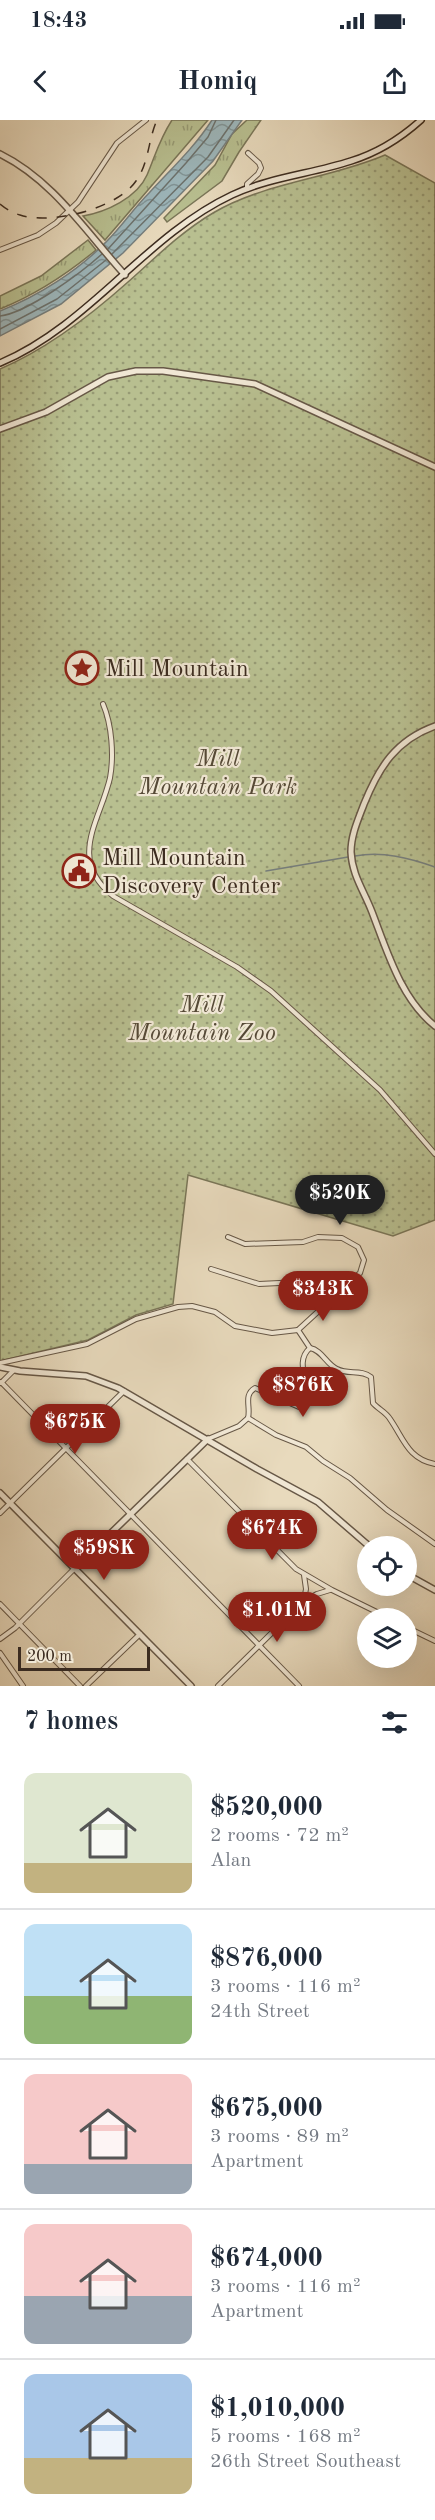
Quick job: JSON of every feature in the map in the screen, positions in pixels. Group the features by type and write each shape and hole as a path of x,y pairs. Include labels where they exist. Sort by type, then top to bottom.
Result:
{"street":[{"path":"0,250 38,235 69,211 81,198 117,143 146,120"},
{"path":"0,363 66,323 189,220 218,202 247,189 366,156 421,120"},
{"path":"247,189 247,184 261,168 248,153"},
{"path":"0,154 30,173 69,211 125,275"},
{"path":"0,429 46,412 108,377 136,370 156,370 255,384 435,467"},
{"path":"104,705 109,727 111,772 90,835 89,858 98,880 108,891 237,967 271,991 380,1090 435,1154"},
{"path":"435,726 407,740 381,767 358,820 351,849 355,876 373,914 384,948 413,1001 435,1026"},
{"path":"0,1365 87,1344 136,1319 178,1307 192,1306 214,1312 235,1326 272,1333 298,1330 360,1273 363,1267 364,1260 358,1246 342,1238 318,1237 303,1242 245,1244 228,1237"},
{"path":"211,1269 259,1284 300,1282 314,1286 334,1297"},
{"path":"298,1330 310,1348 318,1351 340,1371 365,1373 371,1377 373,1403 388,1416 411,1454 423,1461 435,1464"},
{"path":"0,1639 20,1623 208,1439 244,1423 248,1418 250,1391 255,1388 299,1407 306,1405 308,1397 304,1378 304,1361 306,1351 310,1348"},
{"path":"0,1365 13,1371 86,1376 124,1391 327,1508 358,1536"},
{"path":"13,1371 0,1383 299,1686"},
{"path":"0,1513 124,1391"},
{"path":"248,1418 276,1435 306,1447 435,1544"},
{"path":"186,1459 286,1560 303,1574 369,1608"},
{"path":"0,1493 191,1686"},
{"path":"303,1574 306,1589 304,1601"},
{"path":"417,1580 435,1590"},
{"path":"218,1686 304,1601 332,1590"},
{"path":"0,1604 80,1686"},
{"path":"417,1632 435,1641"},
{"path":"86,1686 140,1634"},
{"path":"0,1653 23,1686"}],"green space":[{"path":"172,120 208,120 105,240 83,216 120,203 136,191 147,175"},
{"path":"247,120 261,120 222,181 167,222 164,218 215,165 232,134"},
{"name":"Mill Mountain Park","path":"385,155 435,183 435,1220 393,1236 188,1175 173,1304 136,1315 88,1340 0,1361 0,369 51,342 83,319 114,295 179,237 213,213 254,194 342,170"},
{"path":"88,240 96,250 85,259 38,291 0,309 0,296 41,276"}],"water":[{"path":"212,120 242,120 213,161 123,253 61,304 0,336 0,311 57,282 96,252 190,149"}],"waterway":[{"path":"355,856 376,854 396,856 435,867"},
{"path":"266,871 348,857"}],"railway":[{"path":"0,204 20,215 49,218 82,212 114,200 127,191 140,174 157,120"}],"place":[{"name":"Mill Mountain","path":"82,668"},
{"name":"Mill Mountain Discovery Center","path":"79,871"}],"park label":[{"name":"Mill Mountain Zoo","path":"202,1018"}]}
